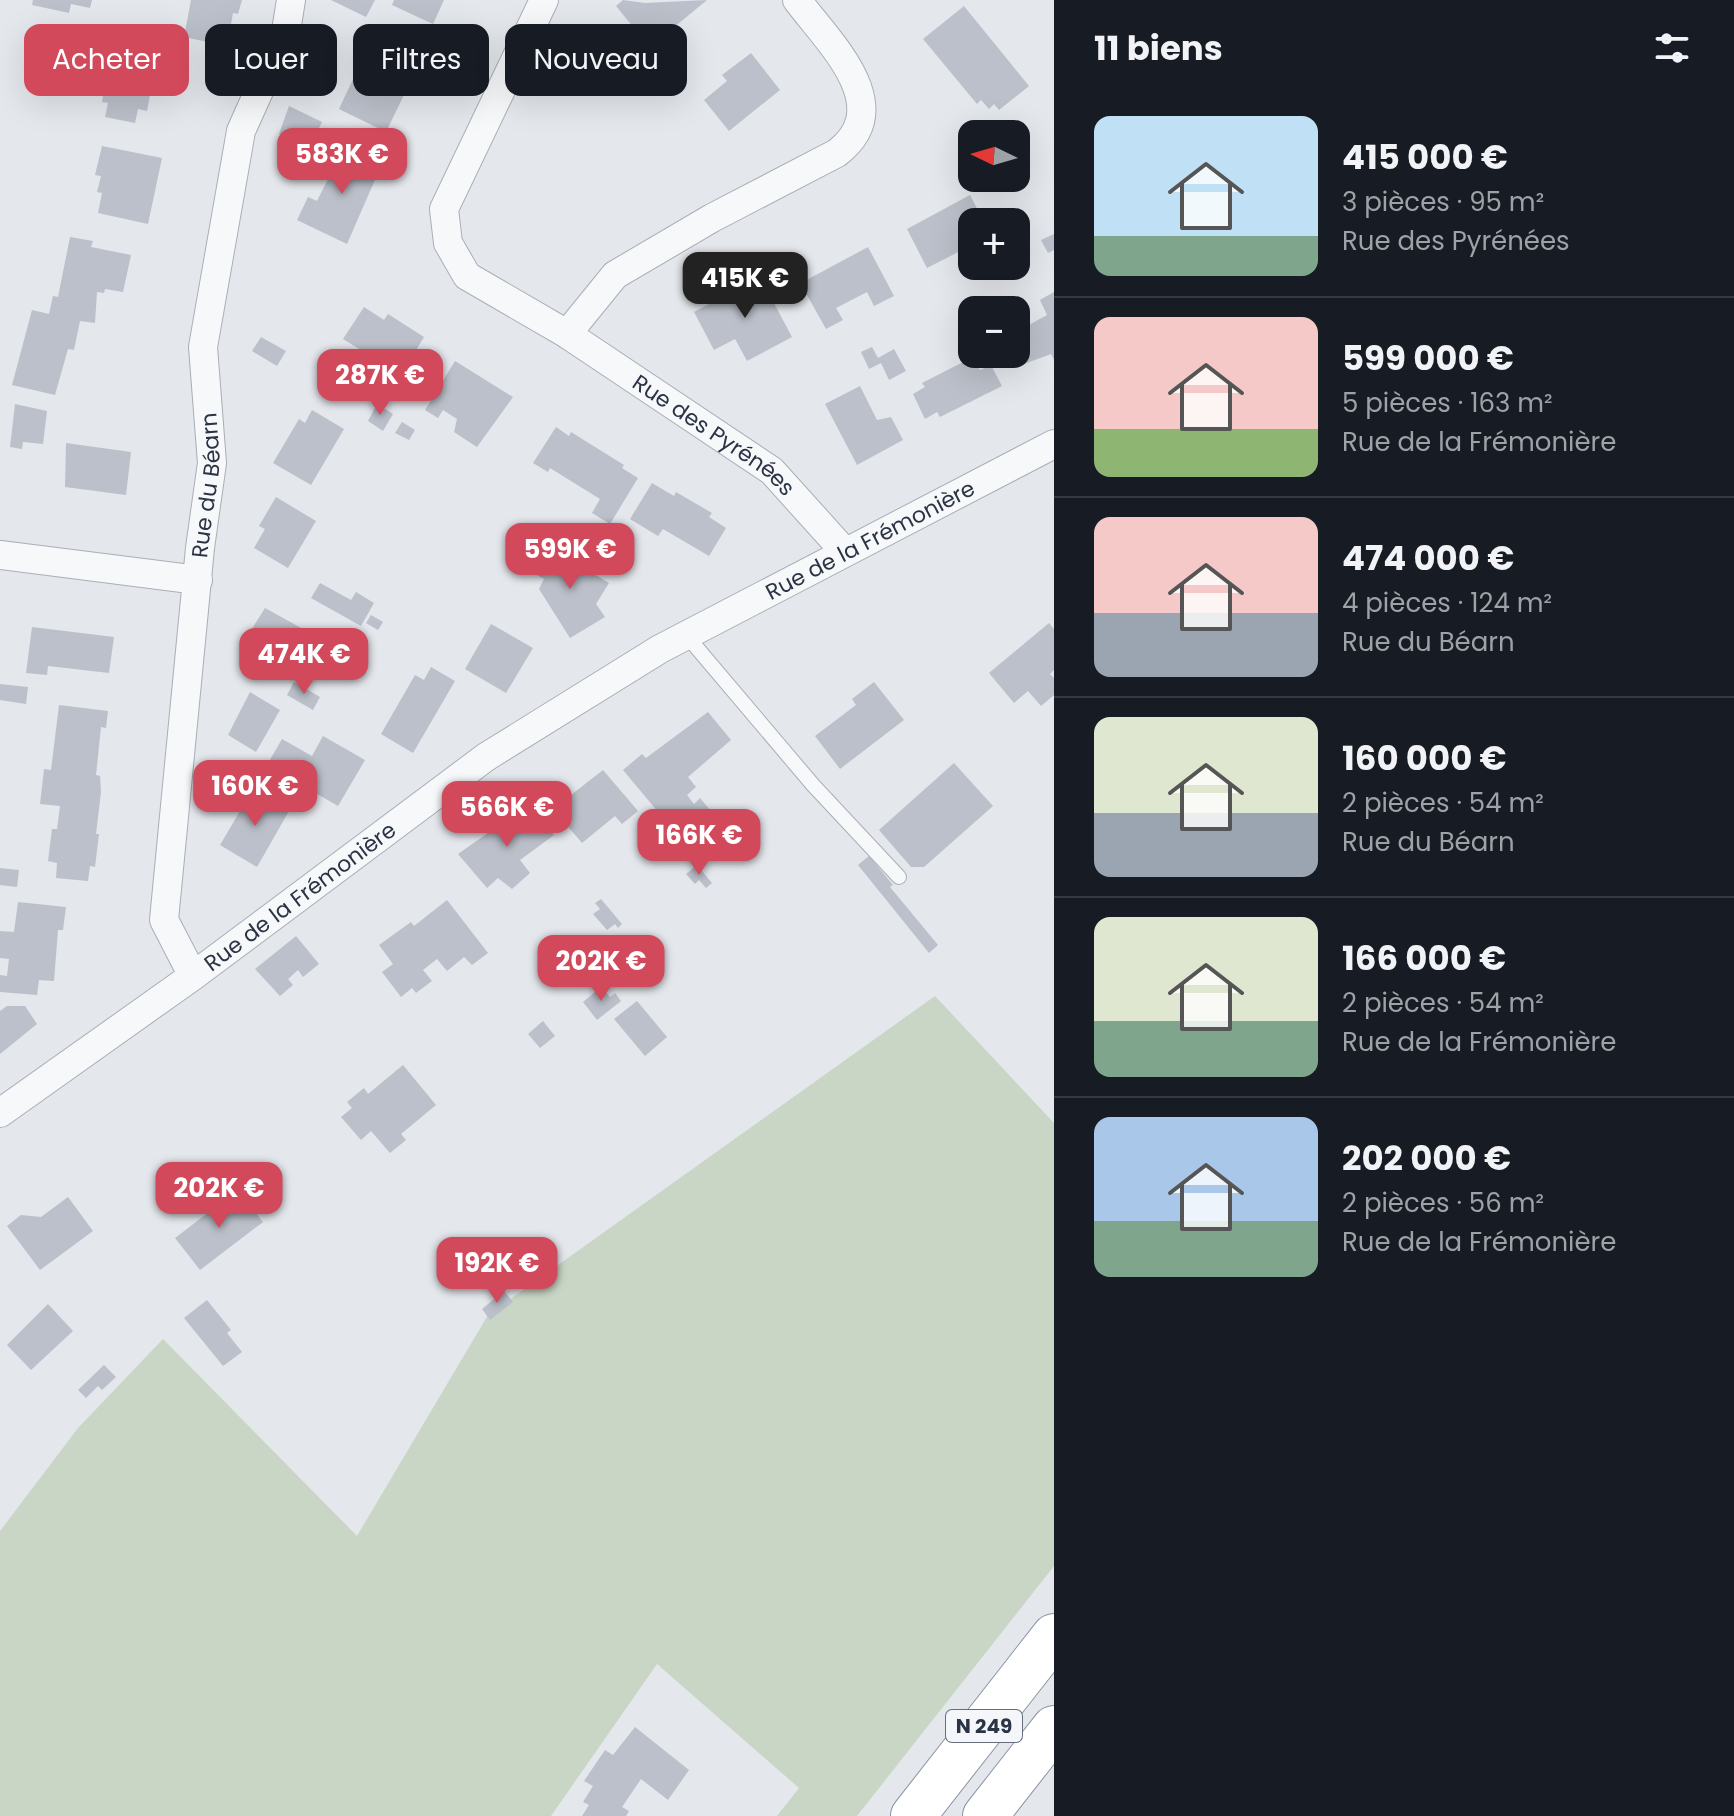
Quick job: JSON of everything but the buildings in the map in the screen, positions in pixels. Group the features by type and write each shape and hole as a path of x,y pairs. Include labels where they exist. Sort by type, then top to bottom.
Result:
{"highway":[{"name":"N 249","path":"913,1816 1054,1636"},
{"name":"N 249","path":"985,1816 1054,1728"}],"street":[{"name":"Rue du Béarn","path":"193,976 164,920 212,463 203,347 241,131 286,31 291,0"},
{"name":"Rue des Pyrénées","path":"544,0 444,209 448,243 467,276 567,334 772,471 845,552"},
{"path":"567,334 615,275 712,218 837,153 854,140 864,110 854,77 797,0"},
{"name":"Rue de la Frémonière","path":"0,1113 193,976 486,757 686,635 1054,444"},
{"path":"0,555 198,580"}],"lane":[{"path":"686,635 813,785 899,877"}],"green space":[{"path":"935,996 1054,1123 1054,1566 857,1816 777,1816 799,1788 657,1664 551,1816 0,1816 0,1531 78,1428 163,1339 357,1536 488,1315"}]}
